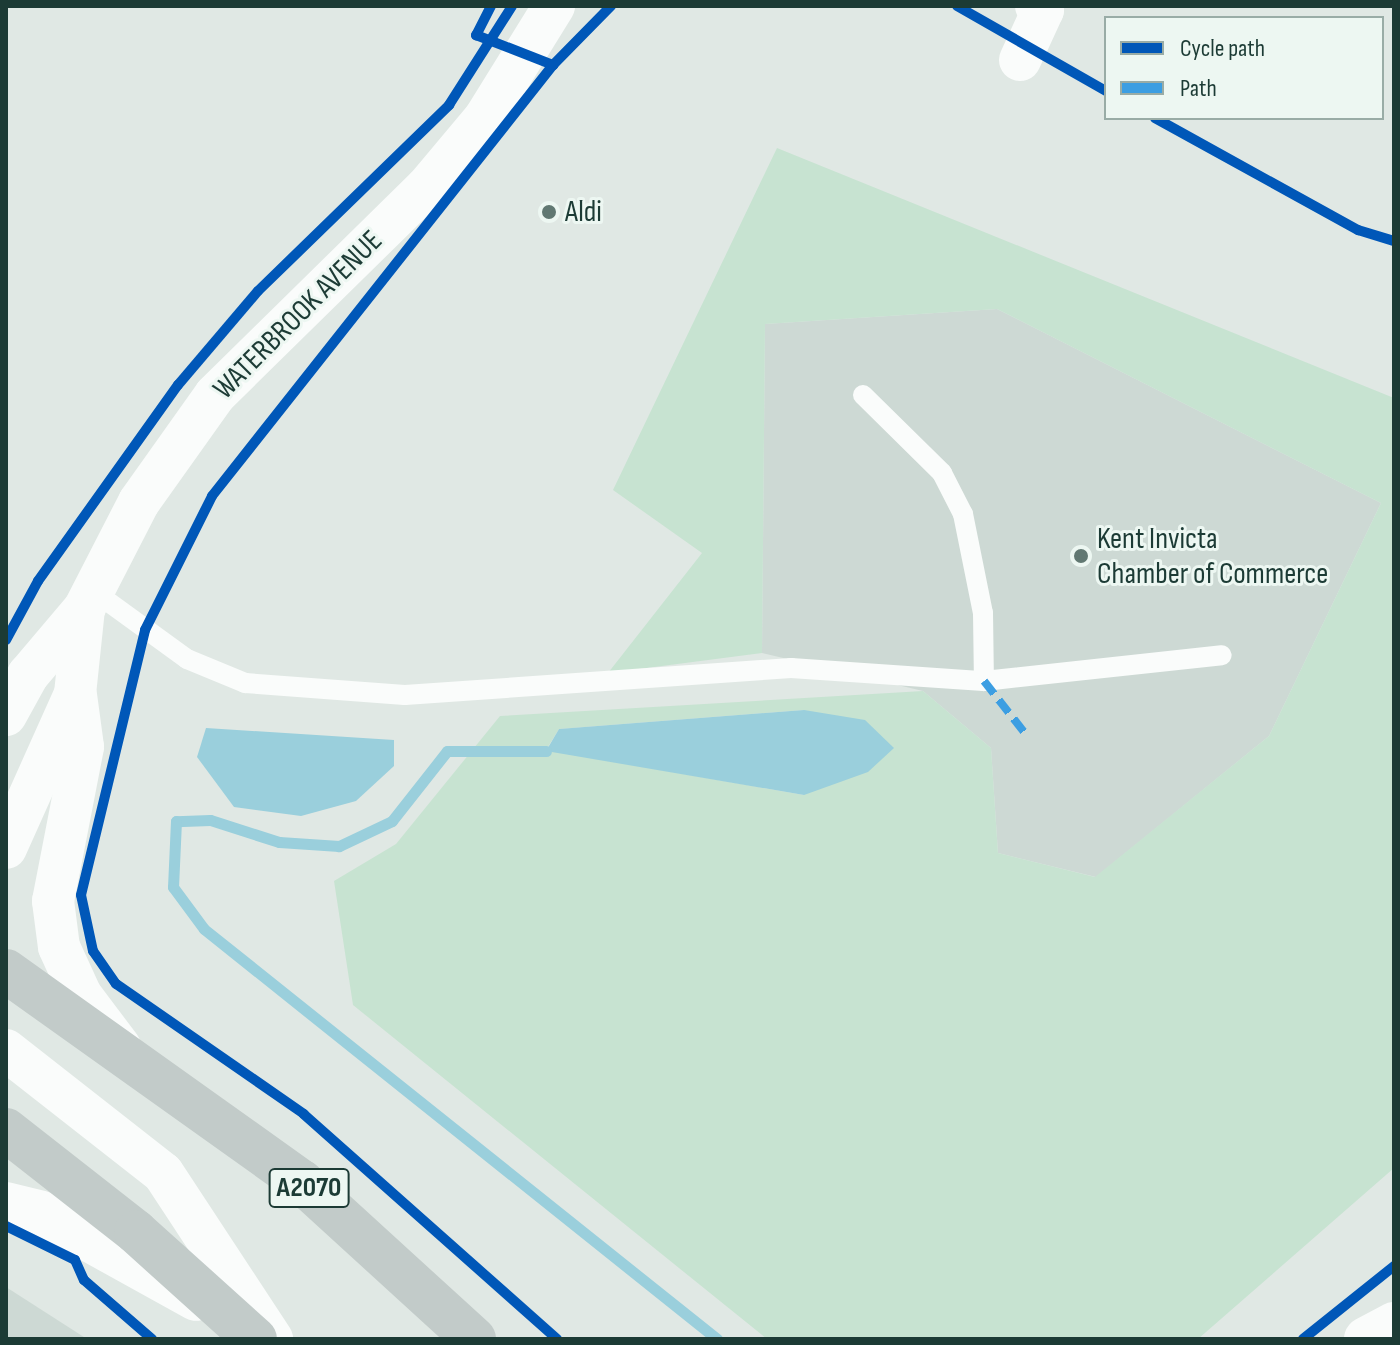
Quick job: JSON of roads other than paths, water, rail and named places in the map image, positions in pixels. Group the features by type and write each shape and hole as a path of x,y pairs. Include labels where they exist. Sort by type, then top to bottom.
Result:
{"highway":[{"name":"A2070","path":"6,971 302,1182 474,1339"},
{"path":"6,1130 244,1329"}],"street":[{"name":"WATERBROOK AVENUE","path":"6,715 28,675 88,600 139,502 215,395 426,188 546,22 566,6"},
{"path":"1020,60 1043,10 1036,6"},
{"name":"WATERBROOK AVENUE","path":"6,848 75,694 88,600"},
{"name":"WATERBROOK AVENUE","path":"75,694 83,747 53,871 59,947 81,995 128,1058"},
{"path":"6,1050 163,1173 272,1339"},
{"path":"6,1204 41,1213 244,1329"}],"lane":[{"path":"863,395 942,473 963,514 983,613 984,681"},
{"path":"88,600 187,659 245,683 405,695 791,668 984,681 1222,655"}],"water":[{"path":"804,710 865,720 894,748 868,772 804,795 546,751 559,729"},
{"path":"206,728 394,740 394,766 356,801 301,816 234,807 197,757"}],"waterway":[{"path":"546,751 447,751 392,821 339,846 279,842 210,820 176,821 173,887 204,929 717,1339"}],"place":[{"name":"Aldi","path":"549,212"},
{"name":"Kent Invicta Chamber of Commerce","path":"1081,556"}]}
